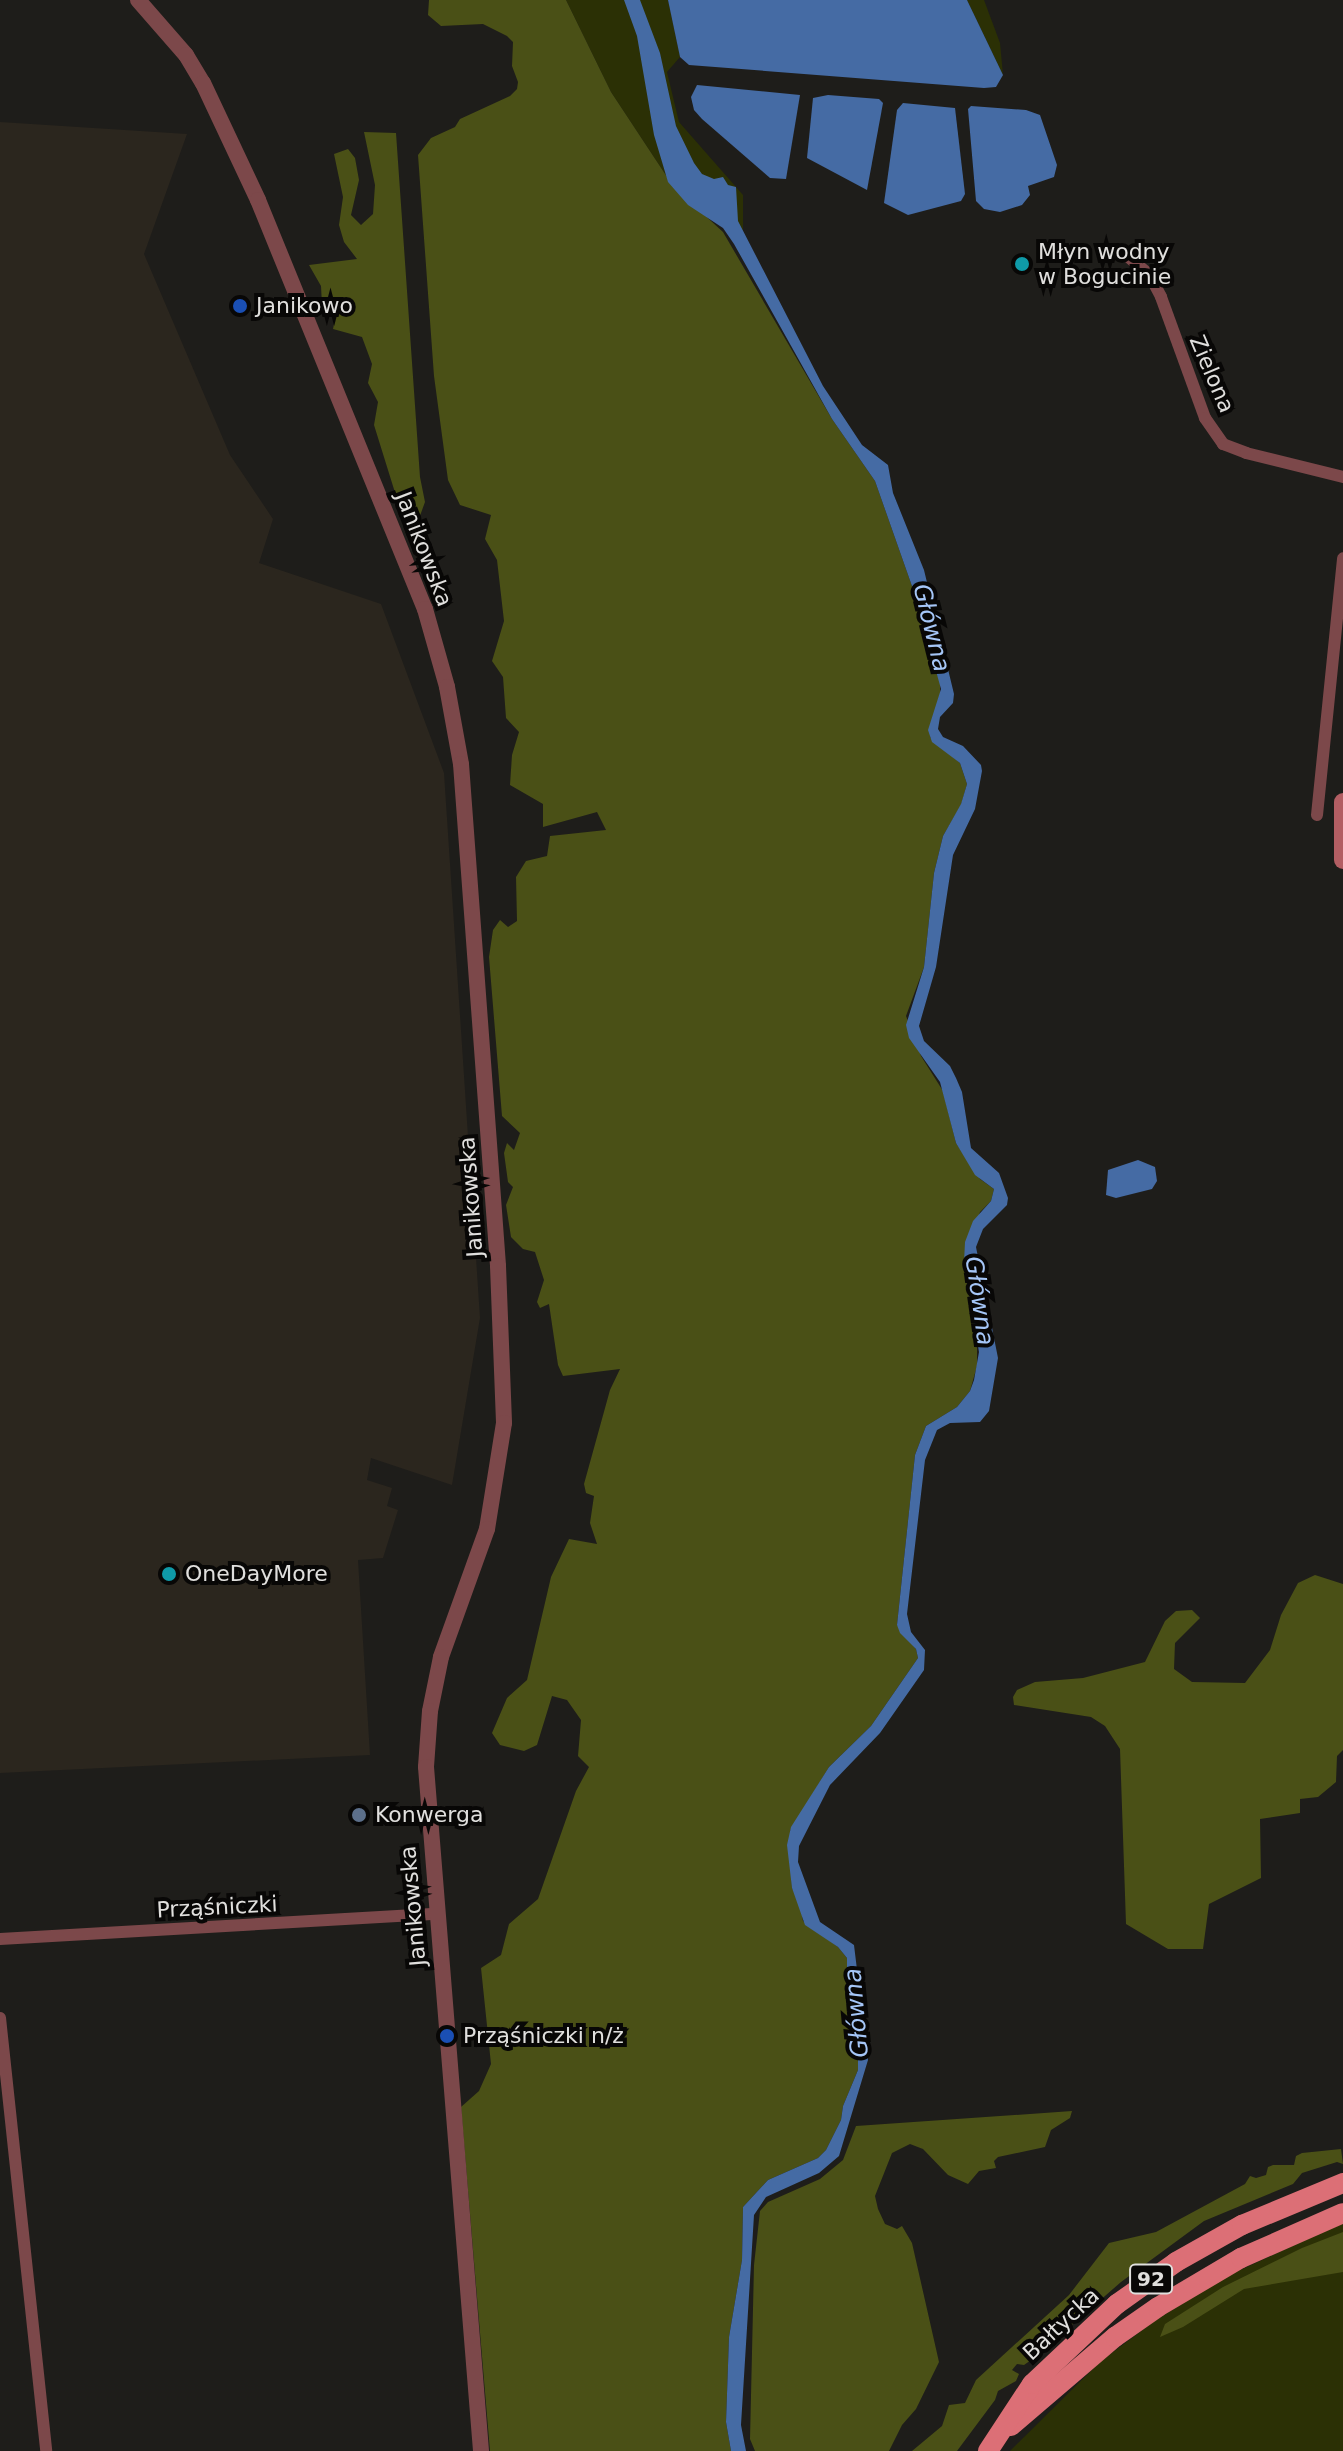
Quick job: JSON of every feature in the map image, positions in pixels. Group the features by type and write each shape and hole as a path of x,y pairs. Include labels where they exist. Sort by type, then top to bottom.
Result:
{"main road":[{"path":"1343,802 1343,860"},
{"name":"Bałtycka","path":"988,2451 1032,2384 1147,2281 1242,2225 1343,2183"},
{"name":"Bałtycka","path":"1002,2433 1115,2337 1158,2307 1241,2258 1343,2213"}],"street":[{"name":"Janikowska","path":"138,0 191,64 220,114 253,189 425,609 455,725 465,801 498,1266 504,1412 500,1461 487,1529 441,1657 430,1711 427,1806 481,2451"},
{"name":"Zielona","path":"1126,255 1149,274 1161,297 1205,418 1223,444 1343,477"},
{"path":"1317,815 1343,558"},
{"name":"Prząśniczki","path":"0,1939 436,1914"},
{"path":"0,2018 46,2451"}],"shaded area":[{"path":"0,122 187,134 144,254 230,455 273,519 259,563 381,604 444,773 480,1318 452,1485 371,1458 367,1480 392,1488 387,1506 398,1510 383,1558 358,1560 370,1755 0,1773"}],"green space":[{"path":"429,0 566,0 611,92 673,186 723,232 832,419 875,481 913,589 932,664 940,681 940,696 930,737 960,763 967,784 961,805 943,836 934,873 924,967 906,1016 921,1056 943,1091 956,1143 980,1179 994,1189 991,1201 980,1212 964,1262 977,1338 977,1366 970,1391 957,1407 926,1426 915,1455 897,1625 916,1649 918,1658 871,1726 829,1767 790,1831 792,1888 800,1903 803,1921 838,1947 847,1958 847,2003 858,2043 858,2070 843,2106 841,2120 826,2150 818,2158 768,2180 743,2207 742,2260 729,2337 726,2422 731,2451 490,2451 461,2107 479,2091 491,2064 481,1968 501,1955 509,1924 538,1899 576,1791 589,1767 578,1756 581,1720 567,1700 552,1696 537,1745 524,1751 500,1745 492,1733 507,1698 527,1680 551,1577 569,1539 597,1544 590,1523 594,1496 586,1493 584,1484 610,1390 620,1369 563,1376 558,1365 549,1304 540,1308 537,1302 544,1280 535,1252 523,1249 511,1237 506,1205 513,1187 508,1182 504,1153 507,1143 514,1150 520,1133 502,1116 489,957 493,930 500,920 508,927 517,921 516,877 526,861 547,856 550,836 606,830 597,812 543,827 543,804 510,785 512,755 519,732 506,718 503,677 492,661 504,621 497,560 485,539 491,515 460,505 448,480 434,376 418,155 431,138 455,127 460,119 510,96 517,89 518,82 512,66 513,42 507,36 483,24 441,26 428,15"},
{"path":"566,0 668,0 680,57 667,72 679,122 743,195 743,230 673,186 611,92"},
{"path":"967,0 984,0 1000,43 1003,75"},
{"path":"364,132 396,133 420,477 425,502 417,524 412,522 408,507 397,499 374,425 378,402 368,383 372,364 362,337 333,329 336,314 322,305 321,286 309,265 357,259 344,242 339,225 343,197 334,154 348,149 355,158 359,180 351,215 361,225 373,214 375,185"},
{"path":"1315,1575 1343,1584 1343,1750 1337,1756 1336,1782 1318,1797 1300,1799 1300,1813 1260,1819 1261,1878 1209,1904 1203,1949 1168,1949 1126,1924 1120,1749 1105,1726 1091,1717 1014,1705 1013,1697 1017,1690 1035,1682 1083,1678 1145,1662 1165,1621 1176,1611 1192,1610 1200,1618 1175,1643 1174,1669 1192,1682 1245,1683 1270,1650 1281,1615 1298,1583"},
{"path":"1072,2111 1070,2118 1051,2130 1045,2147 998,2157 994,2161 996,2168 979,2171 968,2184 948,2175 923,2149 910,2144 892,2153 875,2196 885,2224 897,2229 902,2226 912,2243 939,2362 916,2409 902,2425 889,2451 755,2451 750,2439 754,2265 760,2211 768,2202 820,2179 843,2160 856,2126"},
{"path":"1341,2149 1343,2164 1337,2162 1302,2173 1293,2184 1204,2221 1121,2282 1034,2358 1024,2365 1017,2364 1012,2370 1019,2374 1016,2381 998,2391 995,2400 957,2451 912,2451 942,2426 949,2405 965,2403 976,2380 1069,2295 1109,2243 1156,2232 1245,2184 1250,2176 1266,2175 1268,2167 1294,2165 1296,2156 1302,2153"},
{"path":"1343,2223 1343,2451 1010,2451 1101,2361 1156,2320 1227,2276"},
{"path":"1343,2232 1343,2272 1244,2289 1183,2327 1160,2337 1165,2324 1223,2287 1302,2248"}],"water":[{"name":"Główna","path":"624,0 640,0 660,53 676,126 694,163 702,174 714,179 723,177 728,185 736,187 738,221 823,386 862,445 888,465 893,493 924,570 954,694 953,703 940,717 938,729 943,737 963,746 981,765 982,771 975,809 953,855 936,967 919,1026 924,1041 950,1066 962,1092 971,1148 999,1173 1008,1198 1007,1205 983,1229 976,1247 998,1358 989,1411 980,1422 950,1423 937,1430 925,1460 907,1614 911,1632 925,1650 924,1670 880,1733 830,1785 799,1846 798,1862 820,1922 854,1945 868,2060 839,2156 819,2173 766,2197 754,2215 741,2425 746,2451 731,2451 726,2422 729,2337 742,2260 743,2207 768,2180 818,2158 826,2150 841,2120 843,2106 858,2070 858,2043 847,2012 847,1958 838,1947 805,1925 792,1888 787,1845 791,1827 829,1767 871,1726 918,1658 916,1649 900,1633 897,1625 915,1455 926,1426 957,1407 970,1391 974,1380 979,1352 964,1262 965,1242 973,1221 991,1201 994,1189 975,1175 956,1143 940,1082 909,1038 906,1025 924,967 934,873 943,836 961,804 967,784 960,763 932,742 928,730 941,689 913,589 875,481 832,419 734,244 723,228 688,205 668,182 654,135 637,36"},
{"path":"668,0 967,0 1003,75 996,87 984,88 689,65 680,57"},
{"path":"697,85 800,95 786,179 770,178 702,119 694,110 691,97"},
{"path":"828,95 879,99 883,103 867,190 807,158 813,98"},
{"path":"903,103 955,108 965,194 961,201 908,215 884,203 897,110"},
{"path":"971,106 1026,110 1040,115 1057,165 1054,177 1028,186 1030,195 1022,205 1000,212 984,209 976,201 968,109"},
{"path":"1138,1160 1155,1167 1157,1181 1152,1189 1116,1198 1106,1195 1108,1170"}],"place":[{"name":"Młyn wodny w Bogucinie","path":"1022,264"},
{"name":"Janikowo","path":"240,306"},
{"name":"OneDayMore","path":"169,1574"},
{"name":"Konwerga","path":"359,1815"},
{"name":"Prząśniczki n/ż","path":"447,2036"}]}
